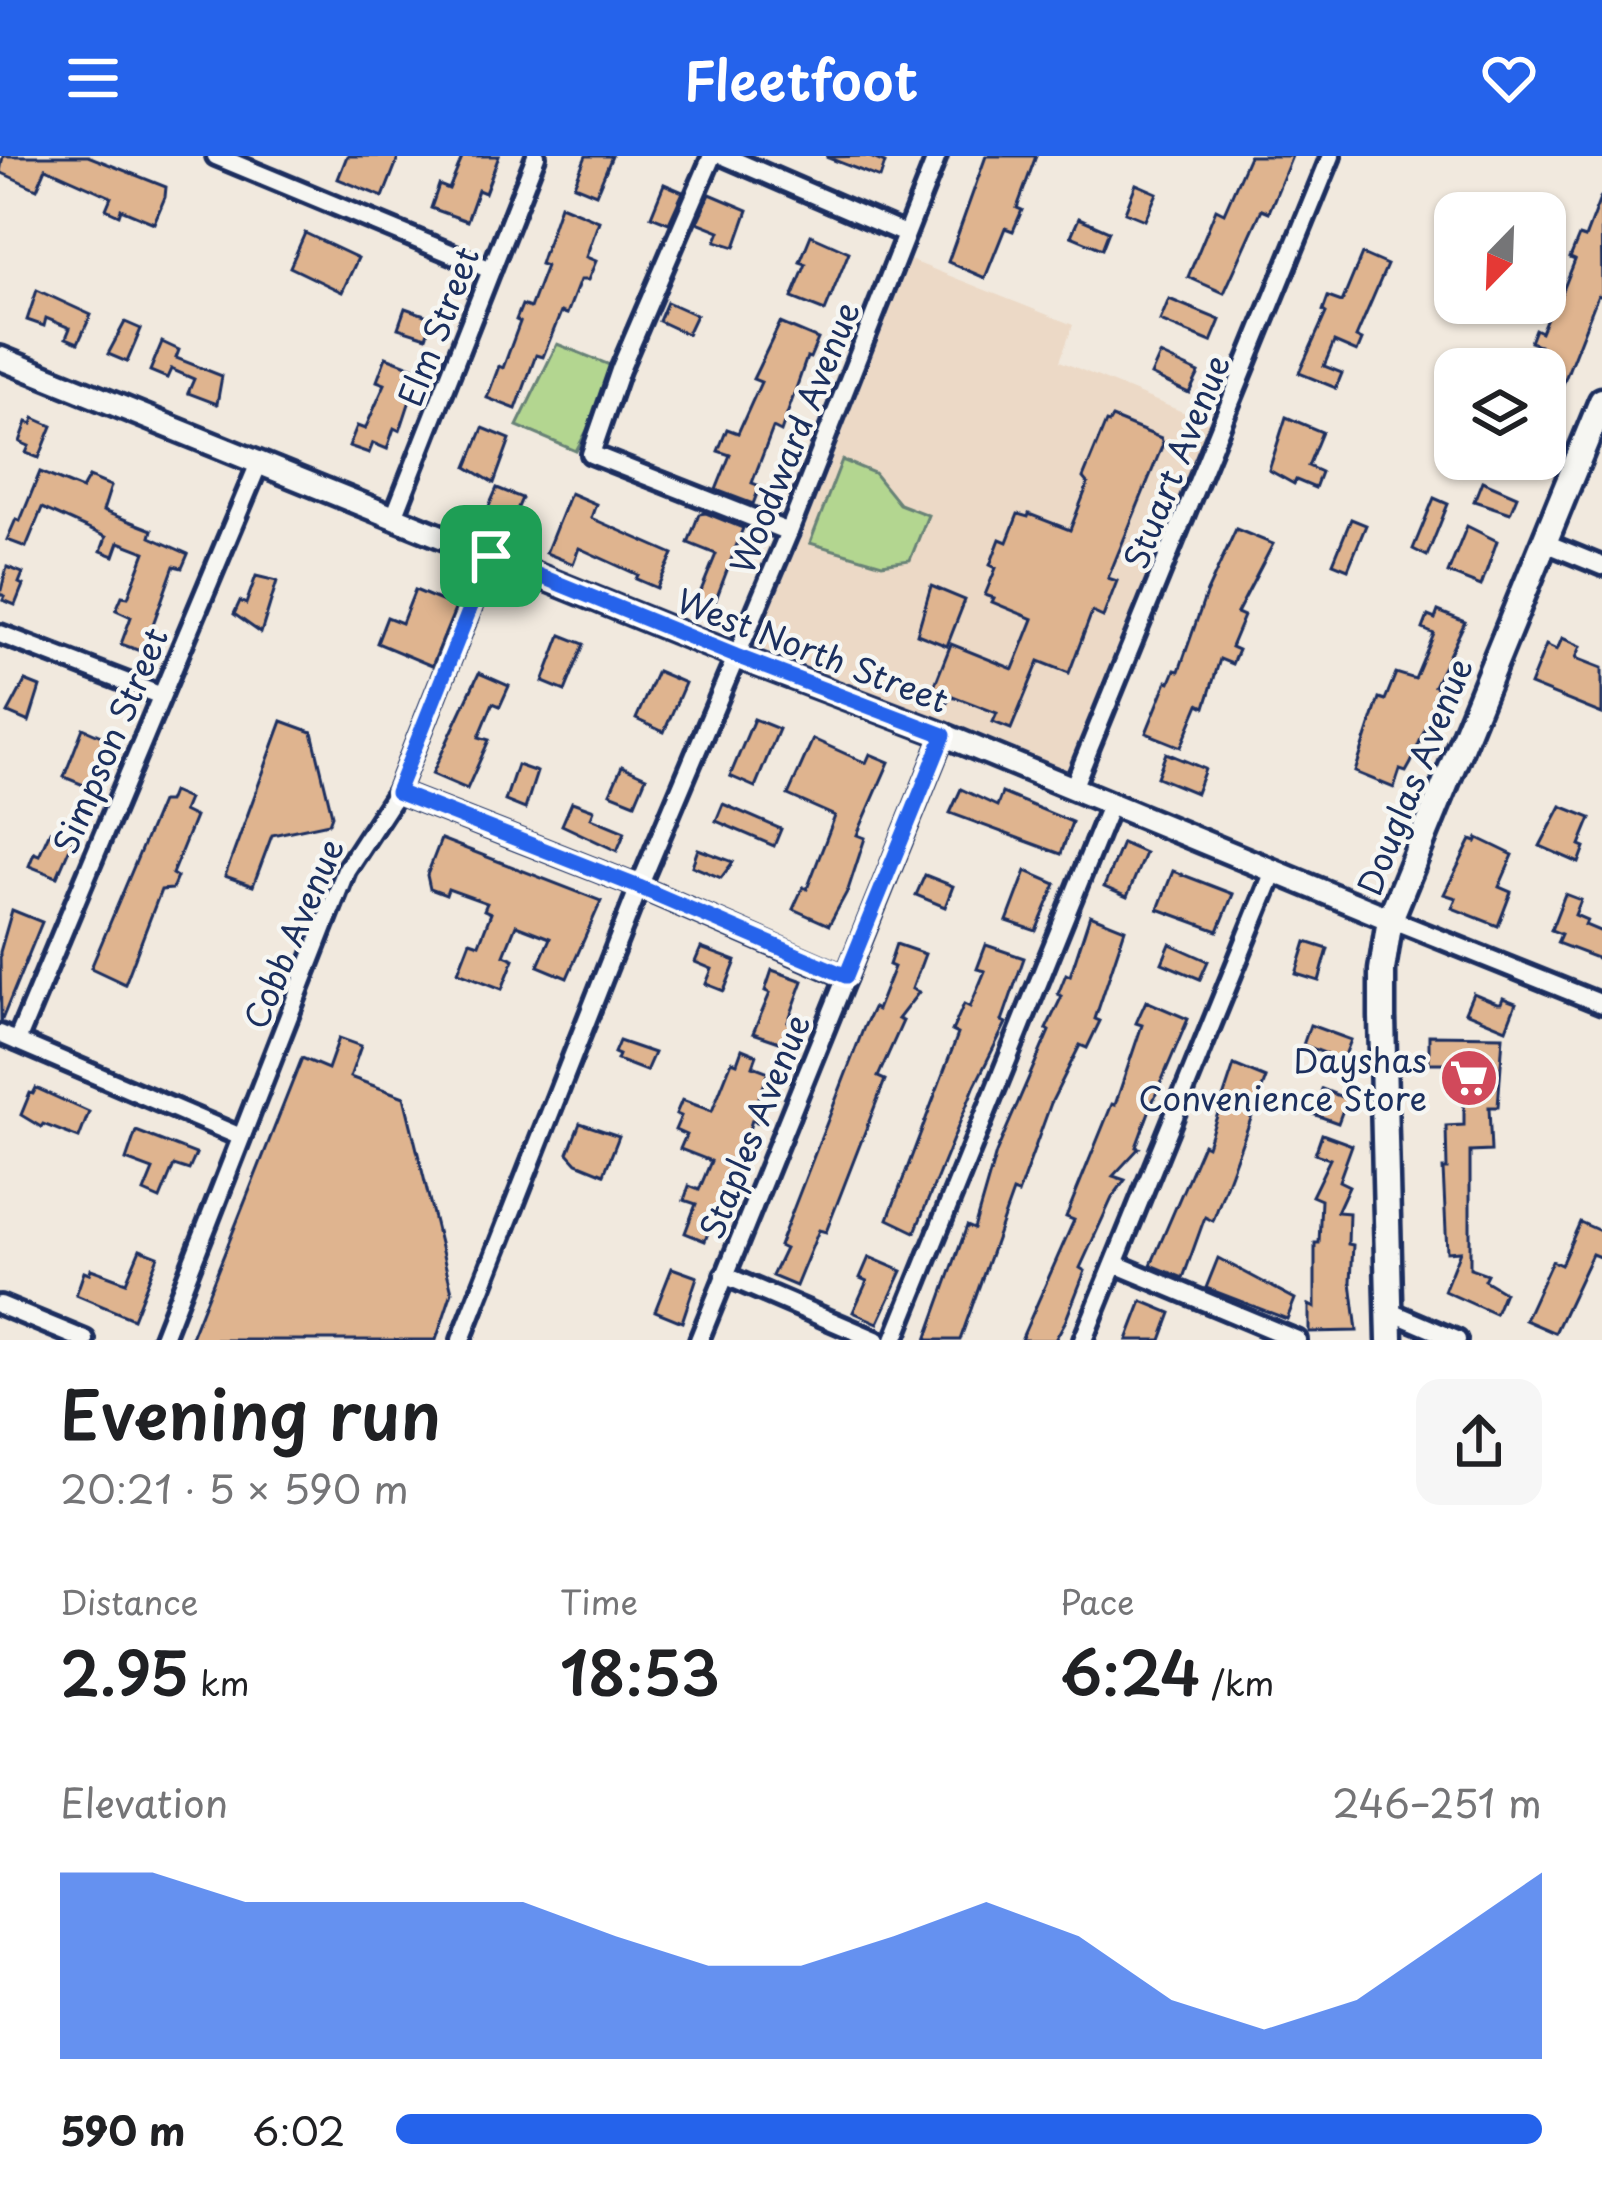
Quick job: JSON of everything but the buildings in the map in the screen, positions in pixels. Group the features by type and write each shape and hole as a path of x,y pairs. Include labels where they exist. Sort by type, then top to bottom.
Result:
{"main road":[{"name":"Douglas Avenue","path":"1390,1340 1382,970 1390,919 1601,408"}],"street":[{"path":"216,156 491,270"},
{"name":"Elm Street","path":"394,518 536,156"},
{"path":"712,156 620,369 591,454 789,532"},
{"path":"724,156 905,234"},
{"name":"Woodward Avenue","path":"461,1340 639,887 789,532 937,156"},
{"name":"Stuart Avenue","path":"1073,788 1331,156"},
{"name":"West North Street","path":"0,358 1111,802 1602,1004"},
{"name":"Simpson Street","path":"9,1038 259,463"},
{"path":"1543,542 1602,566"},
{"name":"Cobb Avenue","path":"162,1340 346,870 397,792 491,556"},
{"path":"0,634 159,695"},
{"name":"Staples Avenue","path":"699,1340 944,735"},
{"path":"397,792 639,887 846,976"},
{"path":"894,1340 1111,802"},
{"path":"1083,1340 1274,871"},
{"path":"9,1038 241,1137"},
{"path":"1115,1264 1297,1340"},
{"path":"724,1275 876,1340"},
{"path":"0,1305 85,1340"},
{"path":"1389,1311 1457,1340"}],"shaded area":[{"path":"910,260 1073,325 1060,361 1214,425 1078,764 1070,772 755,646"}],"green space":[{"path":"557,344 620,369 576,451 517,426"},
{"path":"842,460 874,473 899,504 928,515 910,560 882,564 810,543"}],"place":[{"name":"Dayshas Convenience Store","path":"1469,1078"}],"route":[{"path":"491,556 944,735 846,976 639,887 397,792 491,556"}]}
